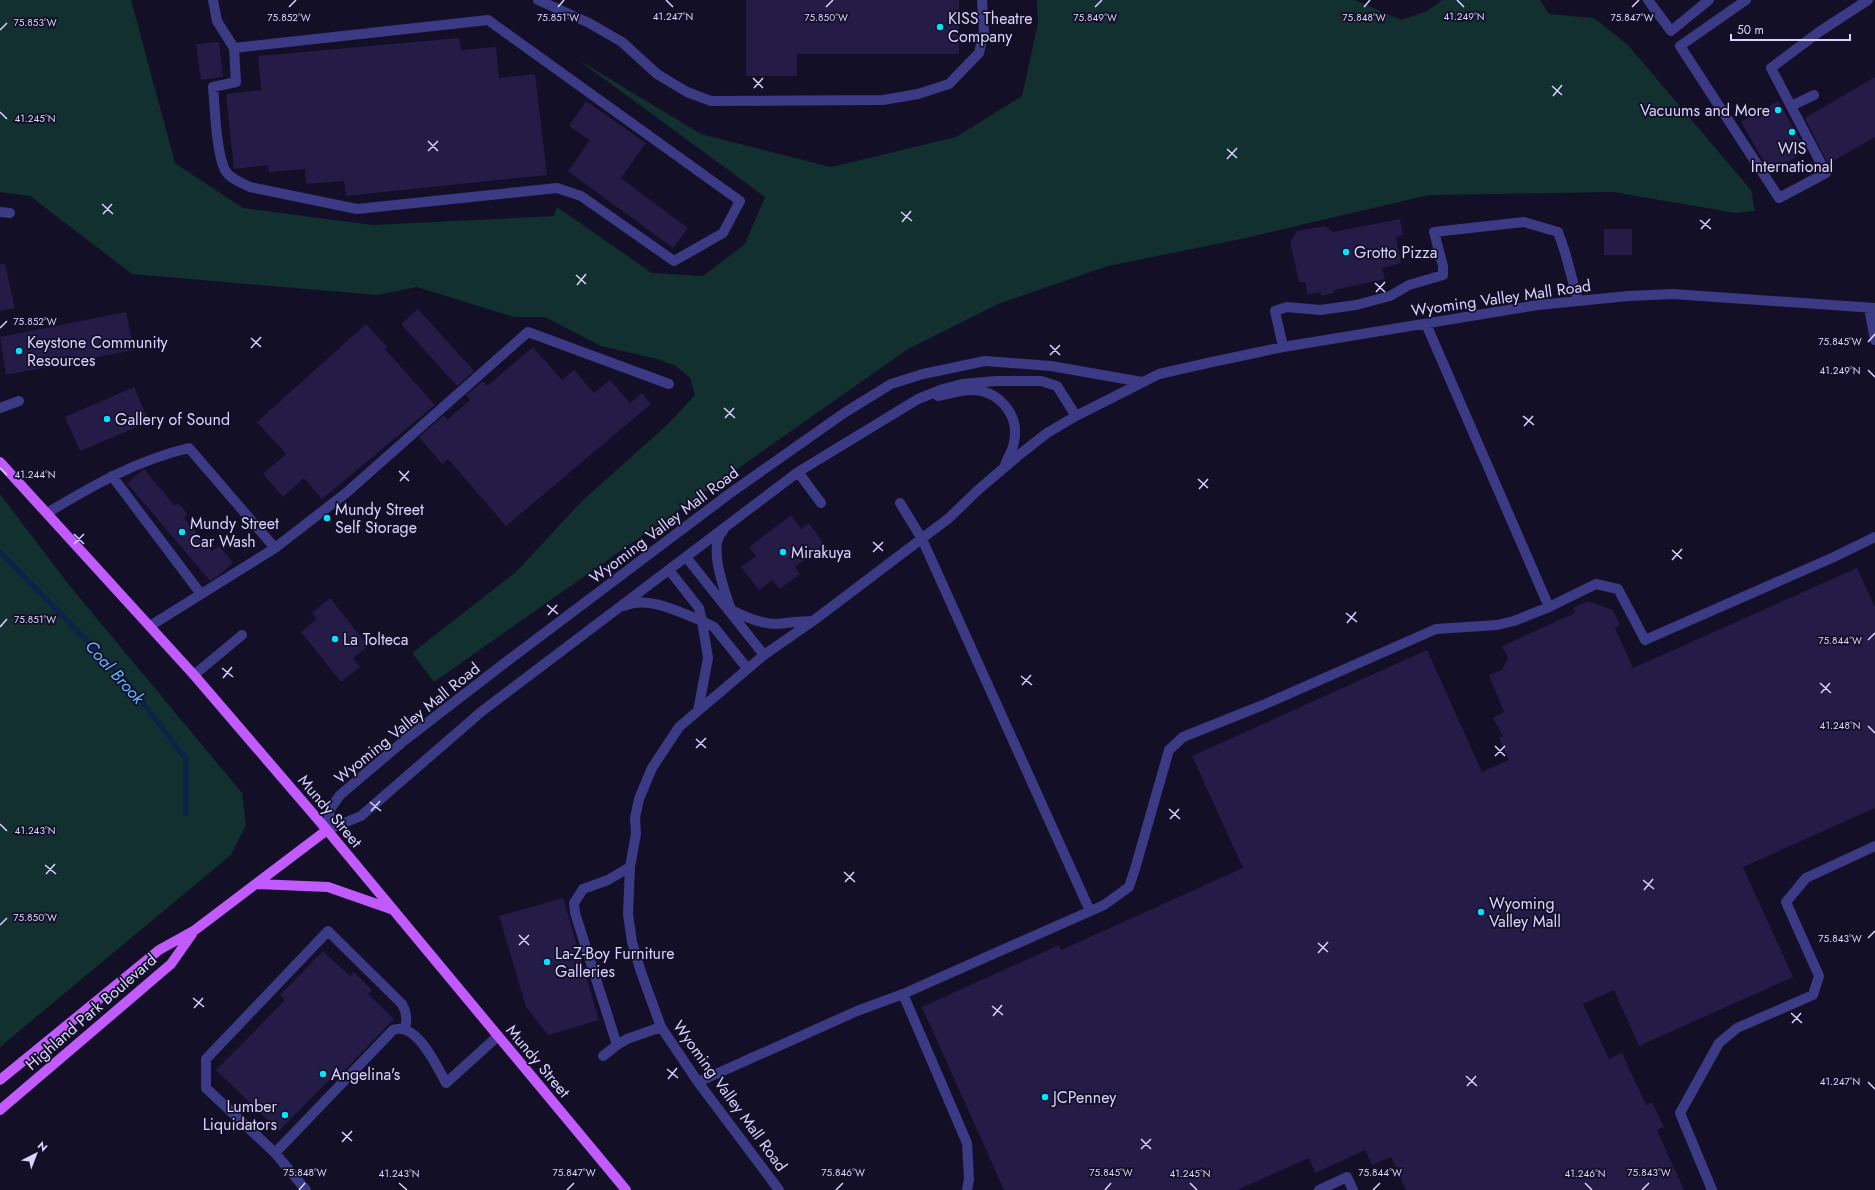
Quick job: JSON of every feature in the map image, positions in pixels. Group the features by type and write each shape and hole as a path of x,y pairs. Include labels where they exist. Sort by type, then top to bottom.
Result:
{"main road":[{"name":"Mundy Street","path":"0,462 194,675 327,830 626,1190"},
{"name":"Highland Park Boulevard","path":"0,1080 159,950 195,930 327,830"},
{"path":"257,884 328,887 392,909"},
{"name":"Highland Park Boulevard","path":"0,1110 170,964 195,930"}],"lane":[{"path":"213,0 217,21 234,48 236,82 213,87 218,142 225,170 236,180 250,187 357,209 557,188 581,196 674,261 723,233 740,201 488,20 234,48"},
{"path":"538,0 589,23 622,42 658,74 687,92 711,101 884,100 918,94 949,84 979,53 984,32 982,0"},
{"path":"1648,0 1671,30 1709,0"},
{"path":"1746,0 1680,46 1779,198 1826,173 1771,68 1819,32 1868,0"},
{"path":"1791,106 1814,95"},
{"path":"1283,347 1275,311 1287,307 1320,310 1356,306 1390,296 1409,285 1443,274 1443,266 1434,232 1524,222 1558,232 1578,301"},
{"name":"Wyoming Valley Mall Road","path":"779,1190 698,1082 661,1027 632,942 628,914 630,867 636,834 635,818 639,799 647,777 679,727 764,654 813,621 949,518 1004,468 1047,433 1076,416 1159,374 1283,347 1578,301 1673,294 1797,301 1872,308 1875,340"},
{"path":"1426,324 1549,607"},
{"path":"150,626 275,548 346,493 528,332 669,384"},
{"name":"Wyoming Valley Mall Road","path":"327,830 330,808 340,795 405,740 728,494 844,413 892,384 923,374 985,361 1051,366 1142,382"},
{"path":"327,830 348,820 361,816 481,712 798,472 918,399 943,389 962,384 996,381 1041,381 1057,386 1076,416"},
{"path":"918,399 970,390 983,391 997,397 1004,404 1011,416 1015,440 1004,468"},
{"path":"0,408 19,401"},
{"path":"47,513 132,466 164,454 189,448 275,548"},
{"path":"798,472 821,503"},
{"path":"112,476 201,594"},
{"path":"900,502 922,539 1090,912"},
{"path":"734,521 720,534 716,547 721,578 731,610 747,618 774,624 795,620 813,621"},
{"path":"698,1082 857,1011 903,994 1090,912 1118,897 1129,887 1169,750 1183,737 1263,705 1436,629 1497,624 1514,621 1549,607 1596,584 1618,589 1645,640 1875,537"},
{"path":"686,557 712,591 731,610 764,654"},
{"path":"669,570 698,608 702,621 708,658 698,710"},
{"path":"613,611 630,604 649,602 702,621 714,627 747,668"},
{"path":"194,675 242,635"},
{"path":"1712,1190 1680,1113 1718,1043 1736,1028 1813,995 1819,976 1786,902 1806,878 1875,846"},
{"path":"617,1045 575,913 574,903 583,889 608,880 630,867"},
{"path":"306,1190 275,1153 206,1088 206,1059 328,932 402,1004 406,1011 405,1029"},
{"path":"903,994 968,1143 969,1179 967,1190"},
{"path":"275,1153 393,1030 399,1027 405,1029 424,1044 446,1083 498,1036"},
{"path":"603,1056 627,1039 661,1027"},
{"path":"1320,1190 1347,1177 1353,1190"}],"green space":[{"path":"0,0 131,0 175,163 243,208 373,225 554,216 557,207 652,273 703,276 745,244 765,197 577,59 701,134 831,167 956,137 1022,96 1038,23 1037,0 1355,0 1401,20 1427,11 1442,0 1540,0 1549,14 1594,18 1628,45 1751,190 1755,211 1736,213 1613,192 1429,195 1241,239 1108,266 998,304 908,349 434,682 412,653 517,571 581,502 669,423 695,395 690,378 676,366 657,359 601,346 545,317 514,317 417,287 377,295 132,274 30,196 0,192"},
{"path":"0,494 69,585 242,793 246,825 231,855 0,1047"}],"building":[{"path":"746,0 959,0 959,54 797,54 797,76 746,76"},
{"path":"459,38 461,50 496,47 499,78 535,74 547,175 346,196 344,181 306,184 305,169 269,172 268,165 234,169 226,94 261,90 258,56"},
{"path":"219,42 223,77 201,80 196,44"},
{"path":"1875,77 1875,137 1828,164 1805,118"},
{"path":"586,101 646,143 621,178 688,228 673,248 568,171 590,140 569,126"},
{"path":"1778,101 1807,151 1770,172 1741,122"},
{"name":"Grotto Pizza","path":"1400,219 1403,235 1396,237 1401,263 1382,268 1385,279 1334,290 1334,293 1321,296 1320,292 1308,295 1305,282 1299,282 1290,241 1297,231 1325,226 1333,232"},
{"path":"1604,229 1632,229 1632,255 1604,255"},
{"path":"0,264 5,264 15,308 0,311"},
{"path":"418,309 474,371 457,386 401,324"},
{"path":"126,312 134,350 6,375 0,337"},
{"path":"366,324 387,347 385,349 435,405 322,499 304,478 283,497 263,474 286,454 257,422"},
{"path":"533,347 562,380 574,370 594,393 610,380 630,403 642,393 651,404 506,526 448,459 442,464 419,437 444,415 447,420 470,400 466,395 483,381 487,386"},
{"name":"Gallery of Sound","path":"134,387 149,422 80,451 65,417"},
{"name":"Mundy Street Car Wash","path":"144,469 175,506 178,503 188,515 184,518 212,551 219,546 233,563 218,576 210,581 127,483"},
{"name":"Mirakuya","path":"791,515 801,529 809,523 824,544 795,567 800,574 780,589 772,580 759,590 741,567 756,556 749,547"},
{"path":"1857,568 1875,607 1875,808 1743,867 1793,977 1639,1046 1614,990 1583,1004 1609,1059 1622,1053 1646,1105 1652,1102 1664,1127 1657,1130 1684,1190 1406,1190 1391,1157 1372,1165 1365,1150 1315,1173 1309,1158 1237,1190 1004,1190 922,1007 1059,945 1061,950 1243,868 1192,756 1427,650 1482,772 1509,760 1499,738 1503,736 1493,718 1504,712 1489,675 1502,670 1508,658 1502,646 1575,613 1573,608 1588,601 1613,610 1620,625 1615,628 1633,668"},
{"name":"La Tolteca","path":"330,598 368,646 353,658 360,667 341,682 301,632 317,619 312,613"},
{"name":"La-Z-Boy Furniture Galleries","path":"563,898 599,1020 548,1035 526,1007 499,916"},
{"path":"323,951 350,976 354,972 372,990 368,994 394,1019 337,1078 334,1075 279,1131 216,1070 285,1000 280,995"}],"waterway":[{"name":"Coal Brook","path":"0,552 128,683 186,759 186,814"}],"place":[{"name":"KISS Theatre Company","path":"940,27"},
{"name":"Vacuums and More","path":"1778,110"},
{"name":"WIS International","path":"1792,132"},
{"name":"Grotto Pizza","path":"1346,252"},
{"name":"Keystone Community Resources","path":"19,351"},
{"name":"Gallery of Sound","path":"107,419"},
{"name":"Mundy Street Self Storage","path":"327,518"},
{"name":"Mundy Street Car Wash","path":"182,532"},
{"name":"Mirakuya","path":"783,552"},
{"name":"La Tolteca","path":"335,639"},
{"name":"Wyoming Valley Mall","path":"1481,912"},
{"name":"La-Z-Boy Furniture Galleries","path":"547,962"},
{"name":"Angelina's","path":"323,1074"},
{"name":"JCPenney","path":"1045,1097"},
{"name":"Lumber Liquidators","path":"285,1115"}]}
